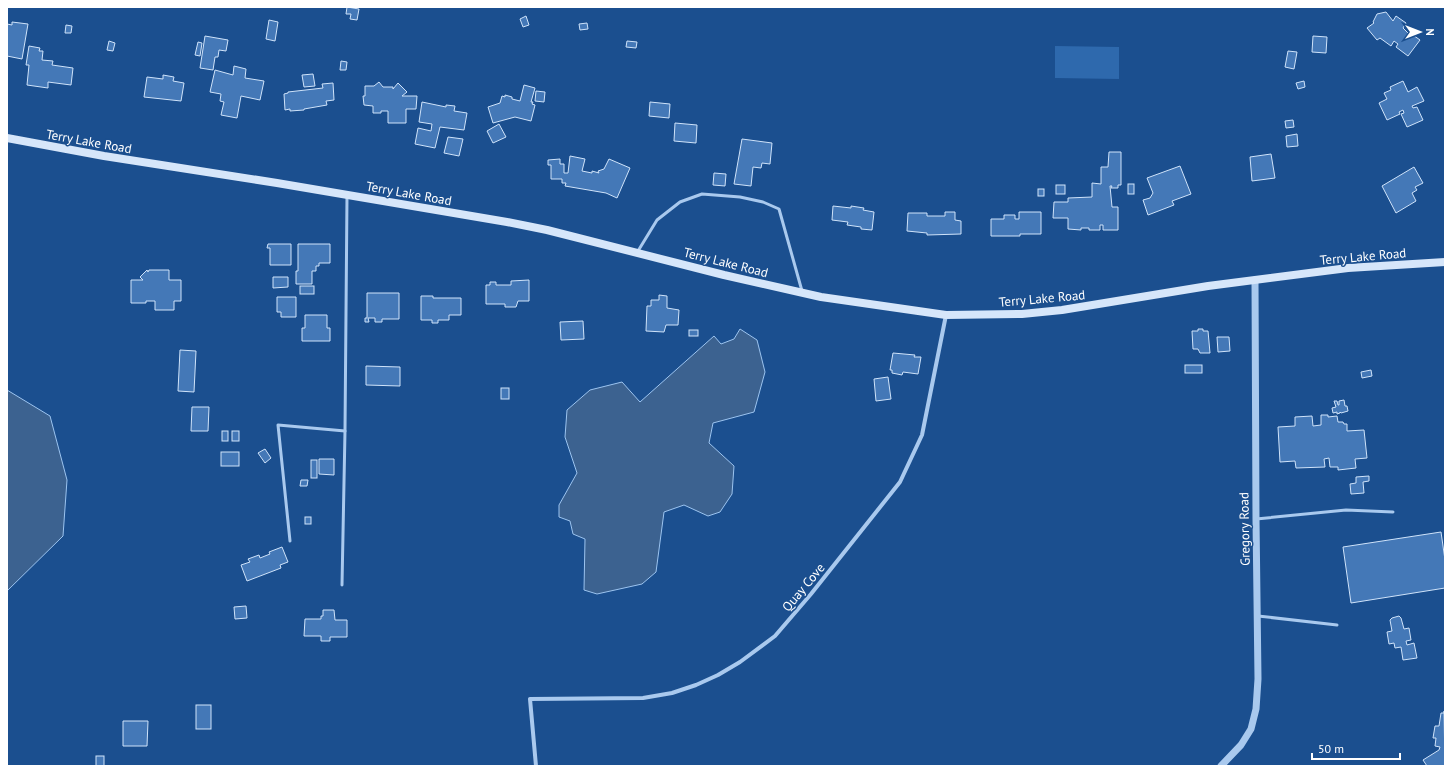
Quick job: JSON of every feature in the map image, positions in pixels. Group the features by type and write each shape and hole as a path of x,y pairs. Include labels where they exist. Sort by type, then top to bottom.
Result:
{"main road":[{"name":"Terry Lake Road","path":"7,138 104,156 514,223 821,297 946,315 1022,314 1062,310 1208,286 1348,268 1445,262"}],"street":[{"name":"Gregory Road","path":"1221,766 1240,745 1251,729 1256,709 1258,679 1258,616 1255,280"},
{"name":"Quay Cove","path":"536,766 530,699 643,698 672,692 696,685 718,675 740,662 774,636 811,594 900,482 922,435 946,315"}],"lane":[{"path":"637,253 657,220 680,202 702,194 740,196 763,202 779,209 803,293"},
{"path":"342,585 347,195"},
{"path":"290,541 278,425 345,431"},
{"path":"1256,519 1346,510 1393,512"},
{"path":"1258,616 1337,625"}],"shaded area":[{"path":"1055,46 1119,47 1119,79 1055,78"},
{"path":"740,329 757,340 765,372 754,412 713,423 709,443 734,466 732,494 720,512 708,516 684,505 664,512 656,572 642,584 597,594 584,590 585,539 573,534 570,521 559,517 559,505 577,473 565,437 567,410 590,390 622,382 640,402 714,336 721,344 734,339"},
{"path":"7,390 50,416 67,480 63,536 7,591"}],"building":[{"path":"347,7 359,9 357,20 350,19 351,14 346,14"},
{"path":"1386,12 1393,21 1396,16 1406,23 1403,28 1409,34 1410,33 1420,40 1408,56 1396,47 1398,44 1394,41 1391,46 1380,38 1377,40 1367,28 1374,23 1373,22 1377,14"},
{"path":"526,16 529,25 523,27 520,19"},
{"path":"269,20 278,22 275,41 266,39"},
{"path":"12,22 28,24 22,59 7,56 7,24 12,25"},
{"path":"587,23 588,29 580,30 579,24"},
{"path":"66,25 72,26 71,33 65,33"},
{"path":"205,36 228,40 226,51 219,50 218,57 215,57 213,70 200,68"},
{"path":"1313,36 1327,37 1326,53 1312,52"},
{"path":"109,41 115,43 113,51 107,50"},
{"path":"627,41 637,42 636,48 626,47"},
{"path":"198,42 202,43 200,56 195,55"},
{"path":"29,46 40,48 39,51 43,51 42,60 53,61 52,65 73,68 71,85 48,82 48,88 27,85 29,65 26,65"},
{"path":"1288,51 1297,52 1294,69 1285,67"},
{"path":"341,61 347,62 346,70 340,70"},
{"path":"234,66 246,69 245,78 264,81 260,100 241,96 237,118 221,115 224,102 220,101 221,94 210,92 215,70 233,75"},
{"path":"313,74 315,86 304,87 302,75"},
{"path":"163,75 174,77 173,81 184,83 181,101 144,97 147,77 163,79"},
{"path":"1304,81 1305,87 1298,89 1296,83"},
{"path":"1403,81 1408,92 1417,87 1424,101 1412,106 1413,108 1417,107 1423,120 1407,127 1401,114 1404,113 1403,110 1399,112 1400,114 1387,120 1379,103 1387,99 1384,93 1391,90 1390,87"},
{"path":"379,82 383,87 393,87 393,89 398,83 407,92 402,96 417,96 416,109 406,109 406,123 388,123 388,111 373,113 373,106 364,105 363,96 365,96 365,86 374,86"},
{"path":"333,83 334,100 326,101 327,105 304,110 285,110 284,94 288,92 323,88 322,84"},
{"path":"524,85 535,88 531,102 535,105 531,121 515,117 493,123 488,107 500,103 502,96 505,97 505,95 520,101"},
{"path":"536,91 545,92 544,102 535,101"},
{"path":"422,102 446,107 446,105 455,106 454,111 467,113 464,130 440,127 435,148 415,144 418,128 431,131 432,124 419,122"},
{"path":"650,102 670,104 669,118 649,116"},
{"path":"1293,120 1294,127 1286,128 1285,121"},
{"path":"675,123 697,125 696,143 674,141"},
{"path":"499,124 506,137 493,143 487,131"},
{"path":"1297,134 1298,146 1287,147 1286,136"},
{"path":"448,137 463,139 459,156 444,153"},
{"path":"742,139 772,143 770,164 762,163 761,168 753,167 751,186 734,184"},
{"path":"1109,152 1121,152 1121,185 1118,185 1118,188 1111,188 1112,186 1110,186 1112,207 1118,207 1118,230 1103,230 1103,225 1100,225 1100,230 1089,230 1089,228 1081,228 1081,230 1068,229 1068,218 1053,218 1054,202 1068,202 1068,198 1092,197 1092,183 1101,184 1101,167 1108,167"},
{"path":"1271,154 1275,178 1252,181 1250,157"},
{"path":"570,156 585,159 582,171 592,173 592,171 599,173 598,171 604,169 609,159 630,168 617,198 606,193 565,186 566,183 562,183 562,179 551,179 551,165 548,165 548,160 560,159 560,164 564,164 564,173 568,173"},
{"path":"1180,166 1191,194 1172,201 1174,205 1148,215 1143,200 1150,198 1153,193 1147,178"},
{"path":"1414,167 1423,183 1415,187 1417,190 1412,193 1416,201 1396,213 1382,186"},
{"path":"714,173 726,174 725,186 713,185"},
{"path":"1128,184 1134,184 1134,194 1128,194"},
{"path":"1056,185 1065,185 1065,194 1056,194"},
{"path":"1038,189 1044,189 1044,196 1038,196"},
{"path":"833,206 851,208 851,206 864,208 863,210 874,212 872,230 847,225 848,222 832,220"},
{"path":"945,212 955,212 955,220 961,221 961,234 927,235 927,233 907,231 908,213 927,213 927,216 945,216"},
{"path":"1019,212 1041,212 1041,234 991,236 991,219 1004,219 1004,215 1015,215 1015,219 1019,219"},
{"path":"268,244 291,244 291,265 270,265 270,248 267,248"},
{"path":"298,244 330,244 330,263 319,263 319,266 316,266 316,271 312,271 312,284 296,284 296,271 298,271"},
{"path":"147,270 148,272 149,270 169,270 169,280 181,280 181,301 174,301 174,310 155,310 155,301 146,301 146,303 131,303 131,280 143,280 140,277"},
{"path":"273,277 288,277 288,287 273,288"},
{"path":"529,280 529,301 518,301 516,307 505,307 505,304 486,304 486,285 490,285 490,282 496,282 496,285 511,285 511,281"},
{"path":"300,286 314,286 314,294 300,294"},
{"path":"367,293 399,293 399,319 382,319 382,322 375,322 375,318 368,318 369,322 365,322 365,318 367,318"},
{"path":"659,295 667,296 667,308 679,310 678,325 666,325 664,332 646,331 647,306 651,306 651,300 659,300"},
{"path":"421,296 433,296 433,298 461,298 461,315 449,315 449,320 438,320 438,323 432,323 432,320 421,320"},
{"path":"277,297 296,297 296,317 281,317 281,312 277,312"},
{"path":"305,315 327,315 327,328 330,328 330,341 302,341 302,328 305,328"},
{"path":"583,321 584,339 561,340 560,322"},
{"path":"1198,329 1208,331 1210,353 1200,353 1198,349 1193,349 1192,331 1198,331"},
{"path":"689,330 698,330 698,336 689,336"},
{"path":"1217,337 1229,337 1230,351 1218,352"},
{"path":"180,350 196,351 194,392 178,391"},
{"path":"893,353 921,357 918,374 903,372 902,375 892,373 892,370 890,370"},
{"path":"1185,365 1202,365 1202,373 1185,373"},
{"path":"366,366 400,367 400,386 366,385"},
{"path":"1371,370 1372,376 1362,378 1361,372"},
{"path":"888,377 891,399 876,401 874,379"},
{"path":"501,388 509,388 509,399 501,399"},
{"path":"1344,400 1348,411 1337,414 1337,412 1333,413 1332,408 1336,407 1334,401 1337,401 1339,405 1339,401"},
{"path":"192,407 209,407 208,431 191,431"},
{"path":"1321,415 1328,415 1328,417 1337,416 1338,422 1347,424 1347,431 1364,430 1367,458 1355,459 1356,468 1338,470 1338,467 1330,467 1329,458 1324,459 1325,467 1296,468 1295,461 1280,462 1278,427 1295,426 1295,417 1312,416 1313,426 1321,425"},
{"path":"222,431 228,431 228,441 222,441"},
{"path":"232,431 239,431 239,441 232,441"},
{"path":"265,449 271,458 265,463 258,453"},
{"path":"221,452 239,452 239,466 221,466"},
{"path":"319,459 334,459 334,475 319,474"},
{"path":"311,460 317,460 317,478 311,478"},
{"path":"1369,476 1369,481 1363,482 1364,493 1351,494 1350,484 1356,483 1356,477"},
{"path":"301,480 308,480 307,486 300,486"},
{"path":"305,517 311,517 311,524 305,524"},
{"path":"1441,532 1445,560 1445,588 1351,603 1343,547"},
{"path":"282,547 288,562 280,565 281,568 247,581 241,565 250,562 248,559 259,555 260,558 270,554 269,552"},
{"path":"246,606 247,618 235,619 234,607"},
{"path":"323,610 334,610 335,620 347,620 347,637 330,637 330,641 321,641 321,636 304,636 305,619 321,619 321,616 323,616"},
{"path":"1399,616 1404,629 1409,628 1411,640 1406,641 1407,645 1414,643 1417,658 1403,660 1401,647 1395,648 1394,643 1389,644 1387,632 1392,631 1390,620"},
{"path":"196,705 211,705 211,729 196,729"},
{"path":"1444,711 1445,766 1427,766 1423,760 1439,750 1440,747 1435,746 1436,738 1433,738 1435,726 1439,726 1441,713 1444,713"},
{"path":"123,721 148,721 147,746 123,746"},
{"path":"96,756 104,756 104,766 96,766"}]}
